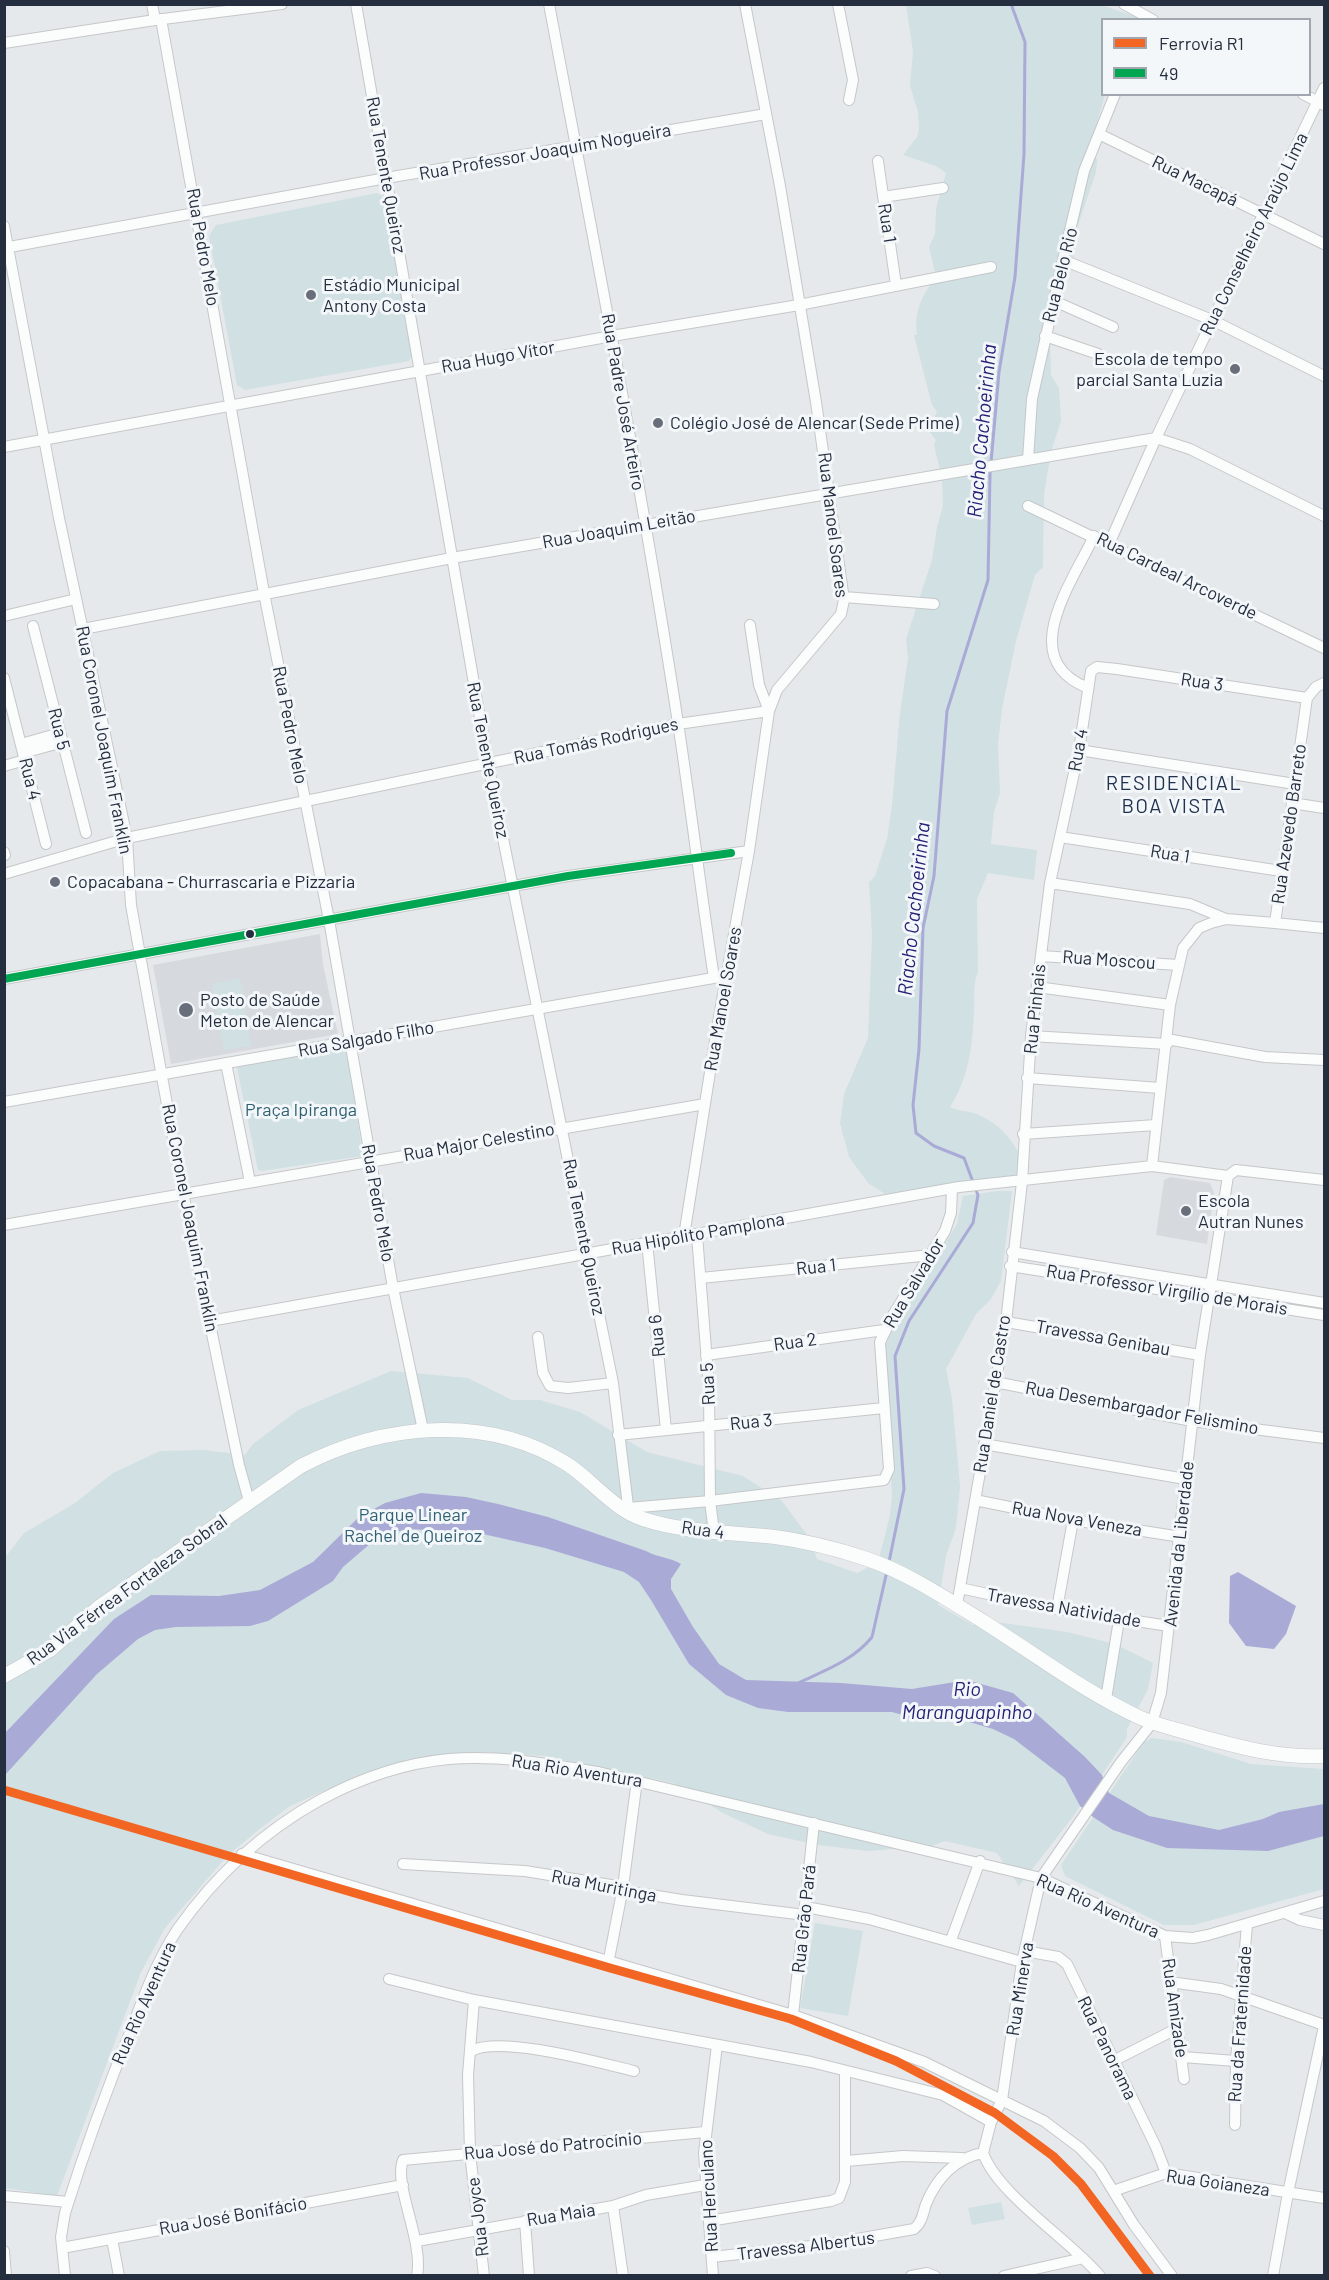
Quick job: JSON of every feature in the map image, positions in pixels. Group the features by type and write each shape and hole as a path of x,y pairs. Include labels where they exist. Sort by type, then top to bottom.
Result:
{"main road":[{"name":"Rua 4","path":"249,1501 301,1466 324,1454 368,1439 423,1430 481,1432 527,1444 567,1464 628,1511 662,1524 801,1541 869,1560 957,1605 1106,1699 1152,1723 1269,1755 1324,1756"},
{"name":"Rua Via Férrea Fortaleza Sobral","path":"4,1676 50,1650 99,1607 249,1501"}],"street":[{"name":"Rua Pedro Melo","path":"152,4 158,20 198,215 264,593 329,920 393,1288 423,1430"},
{"path":"4,43 235,7 282,4"},
{"name":"Rua Tenente Queiroz","path":"356,4 488,764 613,1383 628,1511"},
{"name":"Rua Padre José Arteiro","path":"549,4 612,336 678,724 695,857 714,978"},
{"name":"Rua Manoel Soares","path":"684,1236 726,976 749,851 769,711 777,690 841,615 844,597 831,493 745,4"},
{"path":"837,4 853,80 849,100"},
{"path":"1124,4 1148,18"},
{"name":"Rua Conselheiro Araújo Lima","path":"1109,544 1156,438 1263,213 1321,104 1324,87"},
{"name":"Rua Belo Rio","path":"1028,460 1032,399 1045,336 1084,171 1113,96"},
{"path":"1307,96 1321,104"},
{"name":"Rua Professor Joaquim Nogueira","path":"6,247 198,215 386,178 766,114"},
{"name":"Rua Macapá","path":"1099,134 1324,244"},
{"name":"Rua 1","path":"878,161 896,285"},
{"path":"883,197 943,188"},
{"name":"Rua Coronel Joaquim Franklin","path":"4,226 6,247 76,599 126,838 131,905 183,1193 238,1465 249,1501"},
{"path":"1063,260 1212,321 1324,376"},
{"name":"Rua Hugo Vítor","path":"4,447 612,336 799,305 991,267"},
{"path":"1054,301 1113,327"},
{"path":"1045,336 1098,354"},
{"path":"1156,438 1190,449 1324,516"},
{"name":"Rua Joaquim Leitão","path":"83,629 452,558 1156,438"},
{"name":"Rua Cardeal Arcoverde","path":"1028,506 1324,648"},
{"path":"1088,688 1063,674 1051,651 1050,642 1056,617 1094,536"},
{"path":"844,597 934,604"},
{"path":"4,616 76,599"},
{"path":"750,625 759,685 769,711"},
{"name":"Rua 5","path":"33,626 86,833"},
{"name":"Rua 4","path":"1060,837 1079,750 1091,671 1097,667"},
{"name":"Rua 3","path":"1097,667 1310,694"},
{"name":"Rua 4","path":"4,678 9,712 23,752 46,844"},
{"path":"1310,694 1324,683"},
{"name":"Rua Azevedo Barreto","path":"1152,1166 1170,1005 1184,948 1199,928 1226,919 1275,923 1281,871 1310,694"},
{"name":"Rua Tomás Rodrigues","path":"4,874 126,838 678,724 769,711"},
{"path":"4,766 23,752 62,738"},
{"path":"1079,750 1295,784"},
{"path":"1292,803 1324,808"},
{"name":"Rua 1","path":"1060,837 1281,871"},
{"name":"Rua Pinhais","path":"1022,1182 1023,1134 1031,1036 1050,883 1060,837"},
{"path":"4,979 513,886 695,857 749,851"},
{"path":"1050,883 1191,904 1226,919"},
{"path":"1275,923 1324,928"},
{"name":"Rua Moscou","path":"1041,956 1178,965"},
{"name":"Rua Salgado Filho","path":"4,1102 726,976"},
{"path":"1037,987 1170,1005"},
{"path":"1031,1036 1167,1042 1265,1058 1324,1060"},
{"path":"226,1063 250,1182"},
{"path":"1027,1078 1160,1088"},
{"name":"Rua Major Celestino","path":"4,1225 705,1104"},
{"path":"1023,1134 1156,1125"},
{"name":"Rua Hipólito Pamplona","path":"210,1321 586,1252 696,1235 955,1188 1152,1166 1228,1176 1236,1170 1324,1180"},
{"name":"Avenida da Liberdade","path":"1041,1878 1121,1762 1152,1723 1161,1693 1181,1537 1185,1479 1200,1355 1228,1176"},
{"name":"Rua Daniel de Castro","path":"957,1605 1006,1322 1010,1266 1022,1182"},
{"name":"Rua Salvador","path":"880,1482 889,1469 879,1352 885,1330 931,1255 948,1222 955,1188"},
{"name":"Rua 5","path":"696,1235 706,1354 710,1501 714,1532"},
{"name":"Rua 6","path":"647,1242 666,1430"},
{"name":"Rua Professor Virgílio de Morais","path":"1012,1252 1324,1303"},
{"name":"Rua 1","path":"701,1278 931,1255"},
{"name":"Rua Professor Virgílio de Morais","path":"1010,1266 1324,1315"},
{"path":"1299,1311 1301,1299"},
{"name":"Travessa Genibau","path":"1006,1322 1200,1355"},
{"name":"Rua 2","path":"706,1354 885,1330"},
{"path":"538,1337 543,1373 550,1386 577,1388 613,1383"},
{"name":"Rua Desembargador Felismino","path":"995,1382 1192,1421 1324,1438"},
{"name":"Rua 3","path":"618,1434 884,1408"},
{"path":"984,1444 1185,1479"},
{"name":"Rua 4","path":"628,1511 880,1482"},
{"name":"Rua Nova Veneza","path":"975,1500 1073,1520 1181,1537"},
{"path":"1057,1609 1073,1520"},
{"name":"Travessa Natividade","path":"960,1588 1057,1609 1169,1626"},
{"path":"1106,1699 1119,1620"},
{"name":"Rua Rio Aventura","path":"65,2276 62,2225 68,2202 114,2071 153,1974 176,1932 208,1890 242,1854 296,1814 355,1784 393,1771 448,1759 526,1760 637,1780 980,1861 1041,1878 1165,1936 1193,1938 1324,1901"},
{"path":"609,1959 623,1887 637,1780"},
{"name":"Rua Grão Pará","path":"793,2014 814,1822"},
{"path":"242,1854 793,2014 924,2062 1044,2121 1080,2148 1099,2168 1134,2225 1172,2276"},
{"path":"951,1940 980,1861"},
{"name":"Rua Muritinga","path":"403,1864 525,1871 623,1887 632,1892 682,1900 869,1919 1024,1956"},
{"name":"Rua Minerva","path":"982,2153 991,2122 1002,2100 1024,1956 1041,1878"},
{"path":"1285,1913 1300,1920 1324,1925"},
{"name":"Rua da Fraternidade","path":"1235,2125 1236,2061 1247,1924"},
{"name":"Rua Amizade","path":"1165,1936 1184,2079"},
{"name":"Rua Panorama","path":"1024,1956 1058,1957 1067,1964 1166,2172"},
{"path":"389,1979 474,2000 781,2056 943,2096 991,2122"},
{"path":"1170,1982 1205,1985 1324,2025 1320,2076 1288,2193 1273,2276"},
{"name":"Rua Joyce","path":"474,2000 468,2075 470,2153 484,2276"},
{"path":"1113,2061 1178,2028"},
{"name":"Rua Herculano","path":"713,2276 705,2185 705,2132 717,2045"},
{"path":"471,2051 479,2048 525,2049 634,2071"},
{"path":"1182,2057 1236,2061"},
{"path":"709,2221 831,2201 843,2192 846,2161 845,2072"},
{"name":"Rua José do Patrocínio","path":"403,2185 401,2162 414,2157 705,2132"},
{"path":"846,2161 903,2156 962,2158 982,2153 991,2170 1099,2275"},
{"name":"Travessa Albertus","path":"712,2257 901,2233 917,2228 936,2186 962,2158"},
{"name":"Rua Goianeza","path":"1113,2191 1166,2172 1324,2198"},
{"path":"403,2185 417,2241 417,2276"},
{"name":"Rua José Bonifácio","path":"62,2248 403,2185"},
{"name":"Rua Maia","path":"417,2241 614,2206 646,2195 705,2185"},
{"path":"4,2196 68,2202"},
{"path":"614,2206 623,2276"},
{"path":"525,2221 529,2276"},
{"path":"112,2238 119,2276"},
{"path":"4,2251 6,2276"},
{"path":"1004,2276 1083,2258"},
{"path":"911,2276 927,2273 935,2276"}],"shaded area":[{"path":"320,934 323,964 338,1034 171,1064 153,965"},
{"name":"Escola Autran Nunes","path":"1170,1177 1210,1183 1214,1193 1207,1244 1156,1235 1164,1180"}],"green space":[{"path":"906,5 1101,5 1140,18 1101,18 1101,96 1105,96 1092,140 1097,161 1096,172 1075,234 1075,253 1056,294 1050,339 1051,375 1059,388 1061,421 1051,452 1044,494 1043,567 1035,575 1016,641 1002,709 998,744 1000,793 994,812 991,844 1037,850 1034,880 988,873 977,899 978,972 974,987 971,1050 961,1085 950,1107 977,1114 1003,1131 1015,1147 1024,1175 888,1196 868,1183 849,1157 840,1123 844,1094 868,1038 872,935 869,882 875,876 887,839 908,658 906,639 932,560 943,506 942,478 934,445 936,440 928,430 937,412 932,405 914,335 917,335 916,326 920,303 936,277 929,247 935,234 936,209 946,173 936,166 903,155 917,137 919,130 918,112 910,86 913,51"},
{"name":"Estádio Municipal Antony Costa","path":"377,193 384,197 413,354 409,361 245,390 237,385 209,236 216,225"},
{"path":"240,978 251,1046 224,1050 212,984"},
{"name":"Praça Ipiranga","path":"347,1050 363,1156 258,1170 237,1068 241,1065"},
{"name":"Parque Linear Rachel de Queiroz","path":"1012,1191 1001,1281 991,1299 976,1314 946,1369 952,1398 960,1486 956,1528 946,1556 938,1605 973,1625 1003,1623 1067,1632 1115,1644 1153,1663 1148,1689 1127,1729 1127,1737 1102,1775 1098,1771 1077,1800 1080,1806 1072,1818 1019,1886 997,1853 945,1841 932,1846 868,1851 818,1845 768,1834 723,1813 673,1783 545,1756 479,1752 431,1756 364,1773 290,1806 228,1855 165,1928 141,1972 57,2196 5,2188 4,1559 24,1533 75,1503 113,1473 160,1451 204,1450 245,1455 253,1444 298,1410 391,1371 468,1378 512,1400 540,1400 580,1412 647,1452 743,1476 782,1501 810,1539 817,1559 857,1573 878,1562 890,1515 892,1496 884,1350 889,1335 957,1224 963,1196"},
{"path":"1152,1738 1181,1742 1251,1764 1324,1769 1324,1889 1194,1925 1164,1925 1065,1876 1061,1865 1144,1742"},
{"path":"815,1923 863,1931 848,2016 800,2008"},
{"path":"1001,2202 1005,2219 972,2225 968,2208"}],"water":[{"name":"Rio Maranguapinho","path":"421,1493 466,1497 548,1517 681,1564 671,1579 671,1589 693,1627 719,1664 746,1680 841,1683 912,1689 967,1680 1013,1693 1085,1757 1102,1775 1109,1793 1149,1816 1219,1830 1263,1819 1279,1812 1324,1804 1324,1836 1268,1851 1167,1848 1113,1830 1093,1817 1080,1806 1065,1778 1014,1739 993,1729 949,1716 917,1719 892,1712 788,1712 758,1708 726,1695 689,1664 639,1582 624,1572 545,1548 474,1532 407,1529 378,1537 343,1567 333,1581 268,1621 250,1626 176,1627 155,1630 138,1639 97,1674 5,1775 5,1733 114,1619 151,1595 219,1596 260,1590 313,1562 359,1517 385,1503"},
{"path":"1238,1572 1296,1606 1286,1634 1274,1649 1246,1646 1229,1623 1230,1576"}],"waterway":[{"name":"Riacho Cachoeirinha","path":"973,1182 964,1158 934,1146 916,1133 913,1105 919,1049 923,928 934,876 947,711 988,580 990,474 999,372 1015,277 1024,154 1025,42 1011,4"},
{"name":"Riacho Cachoeirinha","path":"889,1562 904,1489 895,1356 909,1321 973,1223 978,1195 975,1188"},
{"name":"Riacho Cachoeirinha","path":"798,1683 848,1658 872,1637 887,1571"}],"rail line":[{"name":"R1","path":"4,1790 791,2019 896,2061 995,2113 1053,2156 1081,2184 1150,2276"}],"transit line":[{"name":"49","path":"4,979 568,876 731,853"}],"place":[{"name":"Estádio Municipal Antony Costa","path":"311,295"},
{"name":"Escola de tempo parcial Santa Luzia","path":"1235,369"},
{"name":"Colégio José de Alencar (Sede Prime)","path":"658,423"},
{"name":"Copacabana - Churrascaria e Pizzaria","path":"55,882"},
{"name":"Posto de Saúde Meton de Alencar","path":"186,1010"},
{"name":"Escola Autran Nunes","path":"1186,1211"}],"district":[{"name":"RESIDENCIAL BOA VISTA","path":"1174,794"}]}
